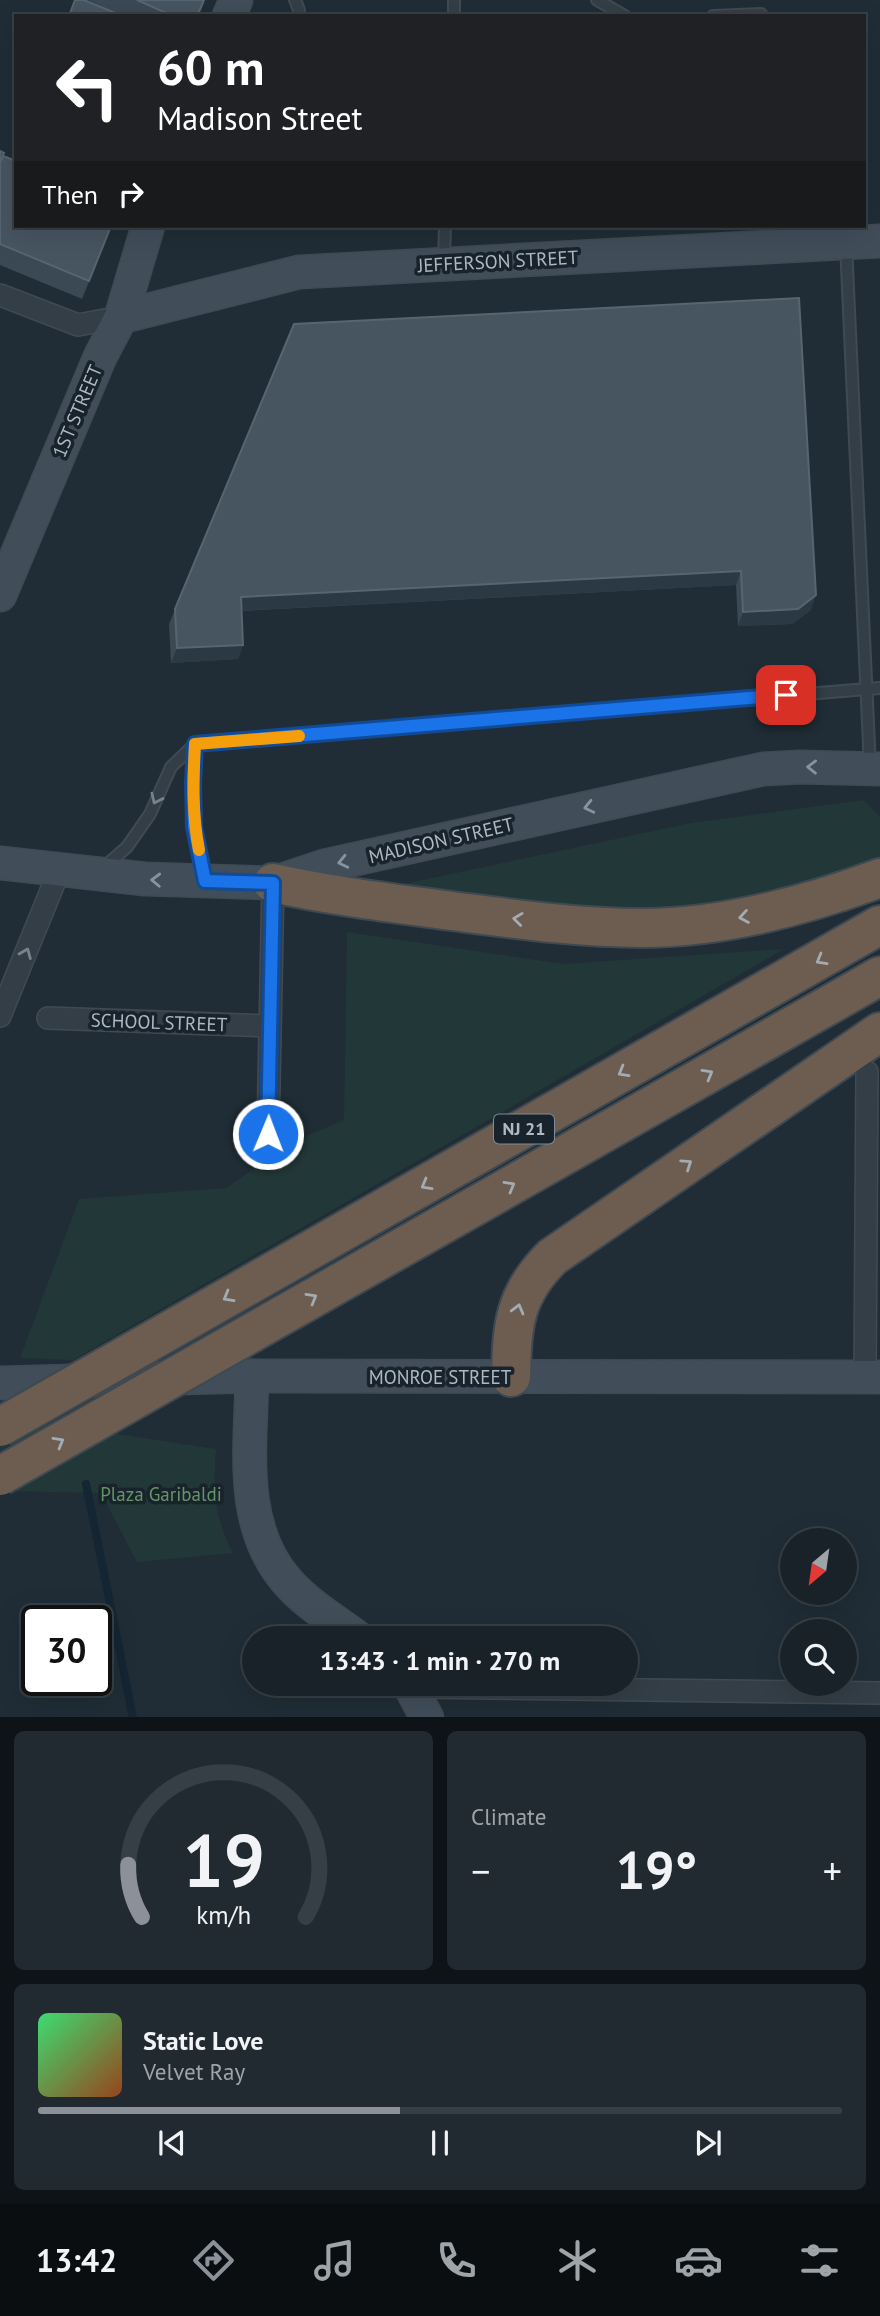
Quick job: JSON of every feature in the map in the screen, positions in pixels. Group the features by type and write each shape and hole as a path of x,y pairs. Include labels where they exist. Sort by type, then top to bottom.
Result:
{"highway":[{"path":"273,883 326,895 547,923 645,928 744,918 793,907 880,878"},
{"name":"NJ 21","path":"0,1427 880,925"},
{"name":"NJ 21","path":"0,1476 880,976"},
{"path":"511,1377 512,1342 522,1295 536,1273 552,1256 880,1032"}],"street":[{"name":"1ST STREET","path":"0,595 100,357 121,317 147,228"},
{"name":"JEFFERSON STREET","path":"121,317 299,272 880,241"},
{"path":"0,295 78,325 121,317"},
{"name":"MADISON STREET","path":"0,863 145,879 273,883 324,866 763,769 800,767 875,770"},
{"path":"0,1016 59,871"},
{"path":"268,1134 273,883"},
{"name":"SCHOOL STREET","path":"48,1018 270,1026"},
{"path":"867,1072 872,1378"},
{"path":"252,1376 251,1492 254,1516 262,1540 272,1561 288,1582 343,1626"},
{"name":"MONROE STREET","path":"0,1383 252,1376 872,1378"},
{"path":"638,1689 880,1693"},
{"path":"416,1696 426,1717"}],"lane":[{"path":"597,0 622,14"},
{"path":"443,264 445,228"},
{"path":"846,243 866,689 875,770"},
{"path":"96,874 127,847 149,814 171,767 195,744 880,688"},
{"path":"195,744 194,827 205,881"}],"green space":[{"path":"864,800 880,817 880,866 687,915 361,893 691,823"},
{"path":"347,932 564,964 784,949 73,1360 20,1358 79,1199 226,1188 295,1141 344,1120"},
{"name":"Plaza Garibaldi","path":"0,1416 216,1449 218,1515 233,1553 137,1562 101,1493 0,1491"}],"building":[{"path":"75,0 84,0 118,14 70,14"},
{"path":"137,0 204,0 198,14 168,14"},
{"path":"3,156 14,160 14,228 110,228 89,281 0,244 0,163"},
{"path":"799,298 816,595 798,609 743,612 741,571 241,597 243,645 177,648 175,609 294,324"}],"waterway":[{"path":"86,1484 133,1717"}],"slow traffic":[{"path":"199,850 194,827 195,744 299,736"}],"route":[{"path":"268,1134 273,883 205,881 194,827 195,744 786,695"}]}
